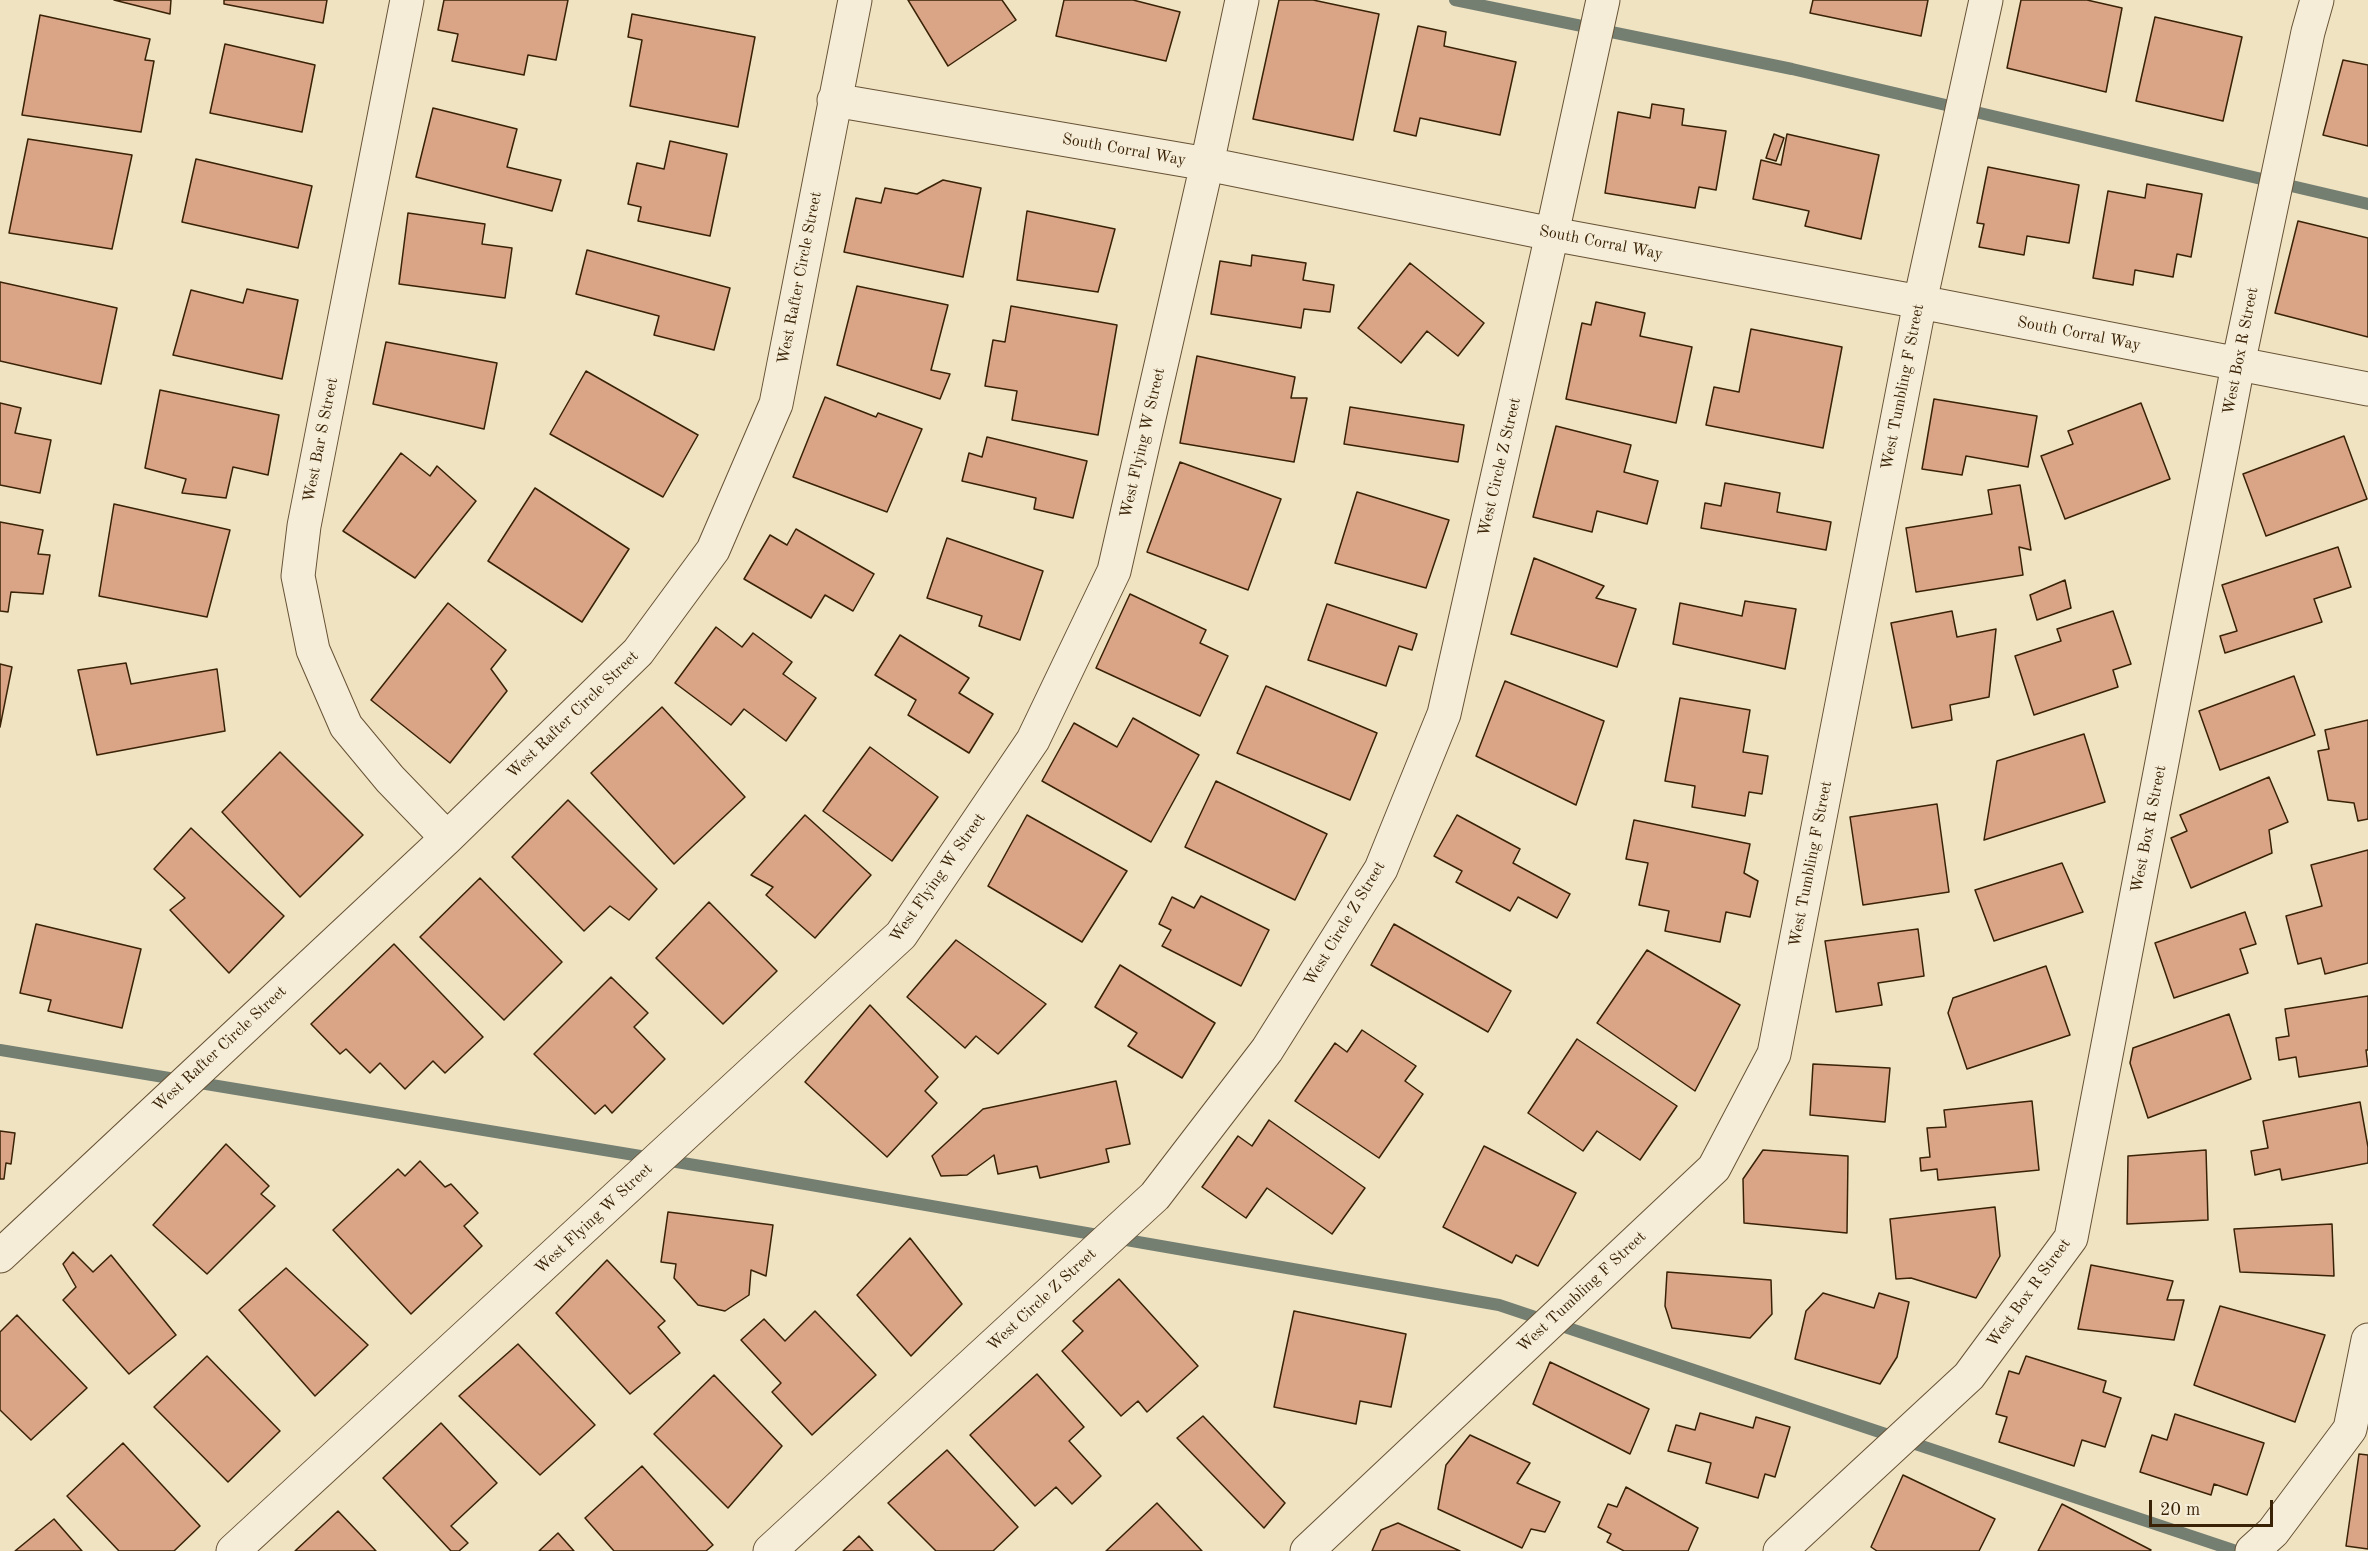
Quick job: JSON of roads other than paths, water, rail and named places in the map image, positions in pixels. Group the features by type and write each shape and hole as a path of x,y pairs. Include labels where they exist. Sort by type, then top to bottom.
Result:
{"street":[{"name":"West Bar S Street","path":"407,0 304,526 298,576 313,650 346,726 390,779 447,838"},
{"name":"West Rafter Circle Street","path":"0,1256 447,838 638,652 713,550 776,404 855,0"},
{"name":"West Flying W Street","path":"233,1551 901,935 1033,740 1114,571 1208,164 1242,0"},
{"name":"West Circle Z Street","path":"770,1551 1155,1196 1267,1050 1381,869 1444,714 1603,0"},
{"name":"West Tumbling F Street","path":"1306,1551 1714,1168 1774,1054 1920,302 1986,0"},
{"name":"West Box R Street","path":"1780,1551 1969,1376 2071,1238 2238,365 2308,32 2317,0"},
{"name":"South Corral Way","path":"834,100 1208,164 1552,234 1920,302 2368,389"},
{"path":"2252,1551 2273,1532 2350,1429 2368,1340"}],"waterway":[{"path":"1455,0 1792,69 2368,204"},
{"path":"0,1050 731,1171 1499,1305 2236,1551"}]}
